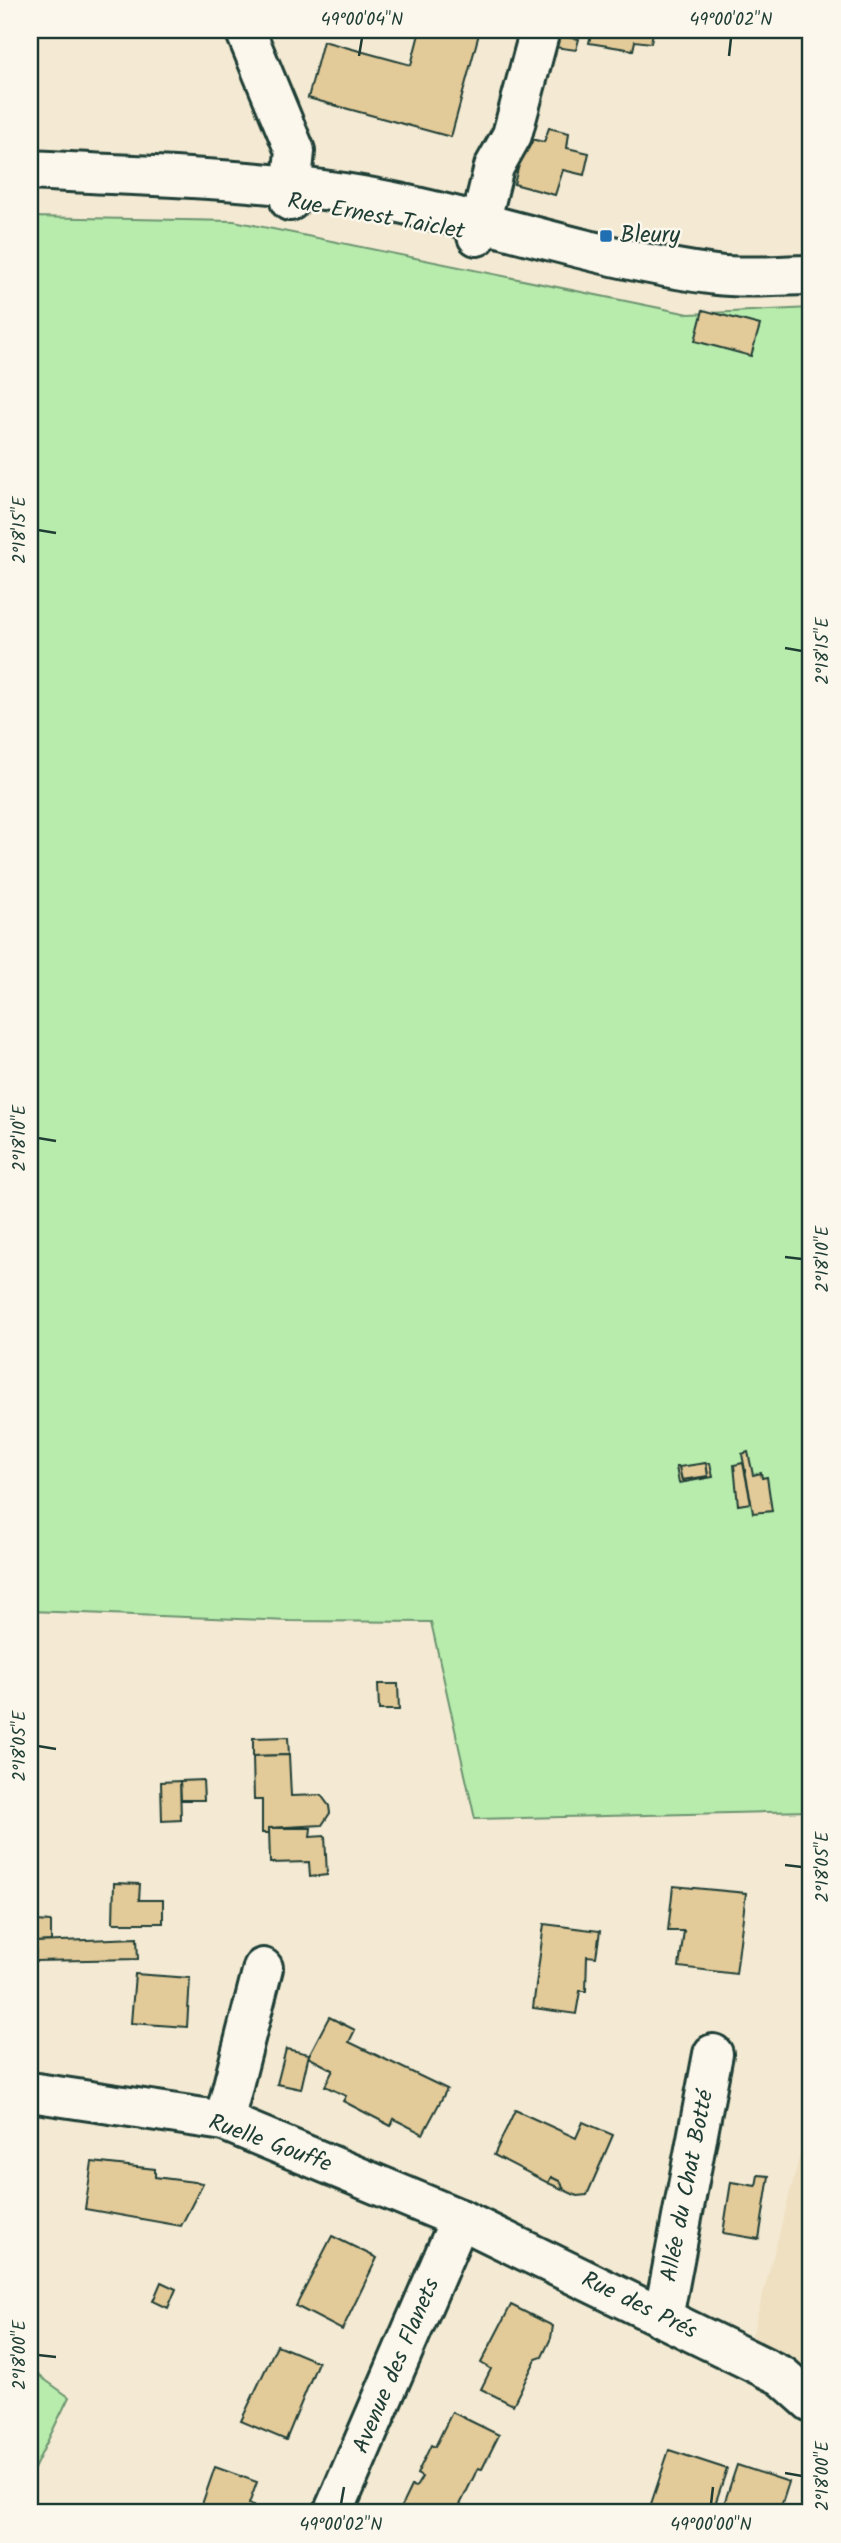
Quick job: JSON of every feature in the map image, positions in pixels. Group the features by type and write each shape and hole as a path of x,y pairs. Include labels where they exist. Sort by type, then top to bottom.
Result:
{"street":[{"path":"245,30 295,151 291,193"},
{"path":"540,30 512,135 494,167 478,229 717,275 811,275"},
{"name":"Rue Ernest Taiclet","path":"30,170 226,179 384,215 478,229"},
{"name":"Rue Ernest Taiclet","path":"30,184 224,193 291,193 388,201 478,229"},
{"path":"224,2121 263,1968"},
{"name":"Allée du Chat Botté","path":"663,2318 713,2054"},
{"name":"Ruelle Gouffe","path":"30,2092 224,2121 460,2220"},
{"name":"Rue des Prés","path":"460,2220 805,2387"},
{"name":"Avenue des Flanets","path":"333,2513 460,2220"}],"shaded area":[{"path":"806,2132 811,2134 811,2397 746,2358"}],"green space":[{"path":"30,217 234,221 689,314 811,308 811,1811 475,1819 431,1622 289,1621 30,1611"},
{"path":"30,2369 69,2397 30,2477"}],"building":[{"path":"420,30 480,30 451,137 308,98 323,41 411,65"},
{"path":"592,30 653,32 651,43 635,41 633,50 589,43"},
{"path":"556,35 579,39 576,50 554,47"},
{"path":"549,128 569,133 567,148 589,153 584,175 563,170 555,195 514,184 526,138 544,142"},
{"path":"703,310 760,325 751,356 695,341"},
{"path":"748,1452 753,1475 761,1473 762,1478 767,1477 772,1511 753,1513 742,1454"},
{"path":"706,1463 710,1463 713,1477 679,1483 676,1467 679,1467 682,1480 708,1476"},
{"path":"706,1463 708,1476 682,1480 679,1467"},
{"path":"743,1463 751,1503 738,1505 734,1465"},
{"path":"378,1684 398,1684 399,1710 379,1710"},
{"path":"288,1737 289,1755 253,1756 253,1738"},
{"path":"289,1755 291,1796 321,1795 329,1806 330,1813 322,1825 269,1828 269,1833 262,1833 262,1800 254,1800 253,1756"},
{"path":"203,1780 204,1800 181,1800 180,1781"},
{"path":"180,1781 181,1820 162,1821 161,1782"},
{"path":"269,1828 311,1828 310,1837 325,1836 327,1875 310,1877 309,1862 270,1863"},
{"path":"114,1883 140,1884 139,1900 163,1900 163,1923 113,1923"},
{"path":"673,1886 746,1893 736,1974 679,1967 684,1931 668,1931"},
{"path":"36,1921 51,1922 51,1941 36,1942"},
{"path":"544,1924 600,1931 596,1957 587,1956 586,1991 580,1991 576,2014 533,2008"},
{"path":"137,1938 138,1959 35,1961 36,1942"},
{"path":"135,1974 190,1978 187,2027 131,2023"},
{"path":"329,2017 355,2030 349,2042 447,2089 423,2134 394,2119 391,2126 343,2101 346,2096 325,2086 333,2070 308,2057"},
{"path":"286,2049 309,2054 301,2089 277,2084"},
{"path":"515,2110 576,2138 583,2122 613,2135 587,2195 577,2196 564,2190 561,2182 551,2177 548,2183 494,2155"},
{"path":"92,2162 155,2169 155,2177 203,2183 181,2226 85,2209"},
{"path":"758,2175 769,2176 759,2239 723,2233 731,2182 756,2186"},
{"path":"551,2177 561,2182 564,2190 548,2183"},
{"path":"332,2236 377,2258 342,2330 296,2306"},
{"path":"161,2282 176,2289 168,2308 153,2301"},
{"path":"511,2305 553,2326 551,2338 542,2357 536,2359 513,2405 481,2389 491,2369 481,2363"},
{"path":"277,2345 318,2362 286,2440 241,2421"},
{"path":"452,2412 499,2435 482,2469 478,2468 456,2513 398,2513 411,2486 416,2487 422,2477 417,2474 431,2445 435,2447"},
{"path":"669,2450 727,2469 712,2513 669,2513 650,2507"},
{"path":"737,2465 789,2482 779,2513 721,2513"},
{"path":"215,2467 257,2482 249,2504 253,2506 250,2513 199,2513"}],"place":[{"name":"Bleury","path":"606,236"}]}
